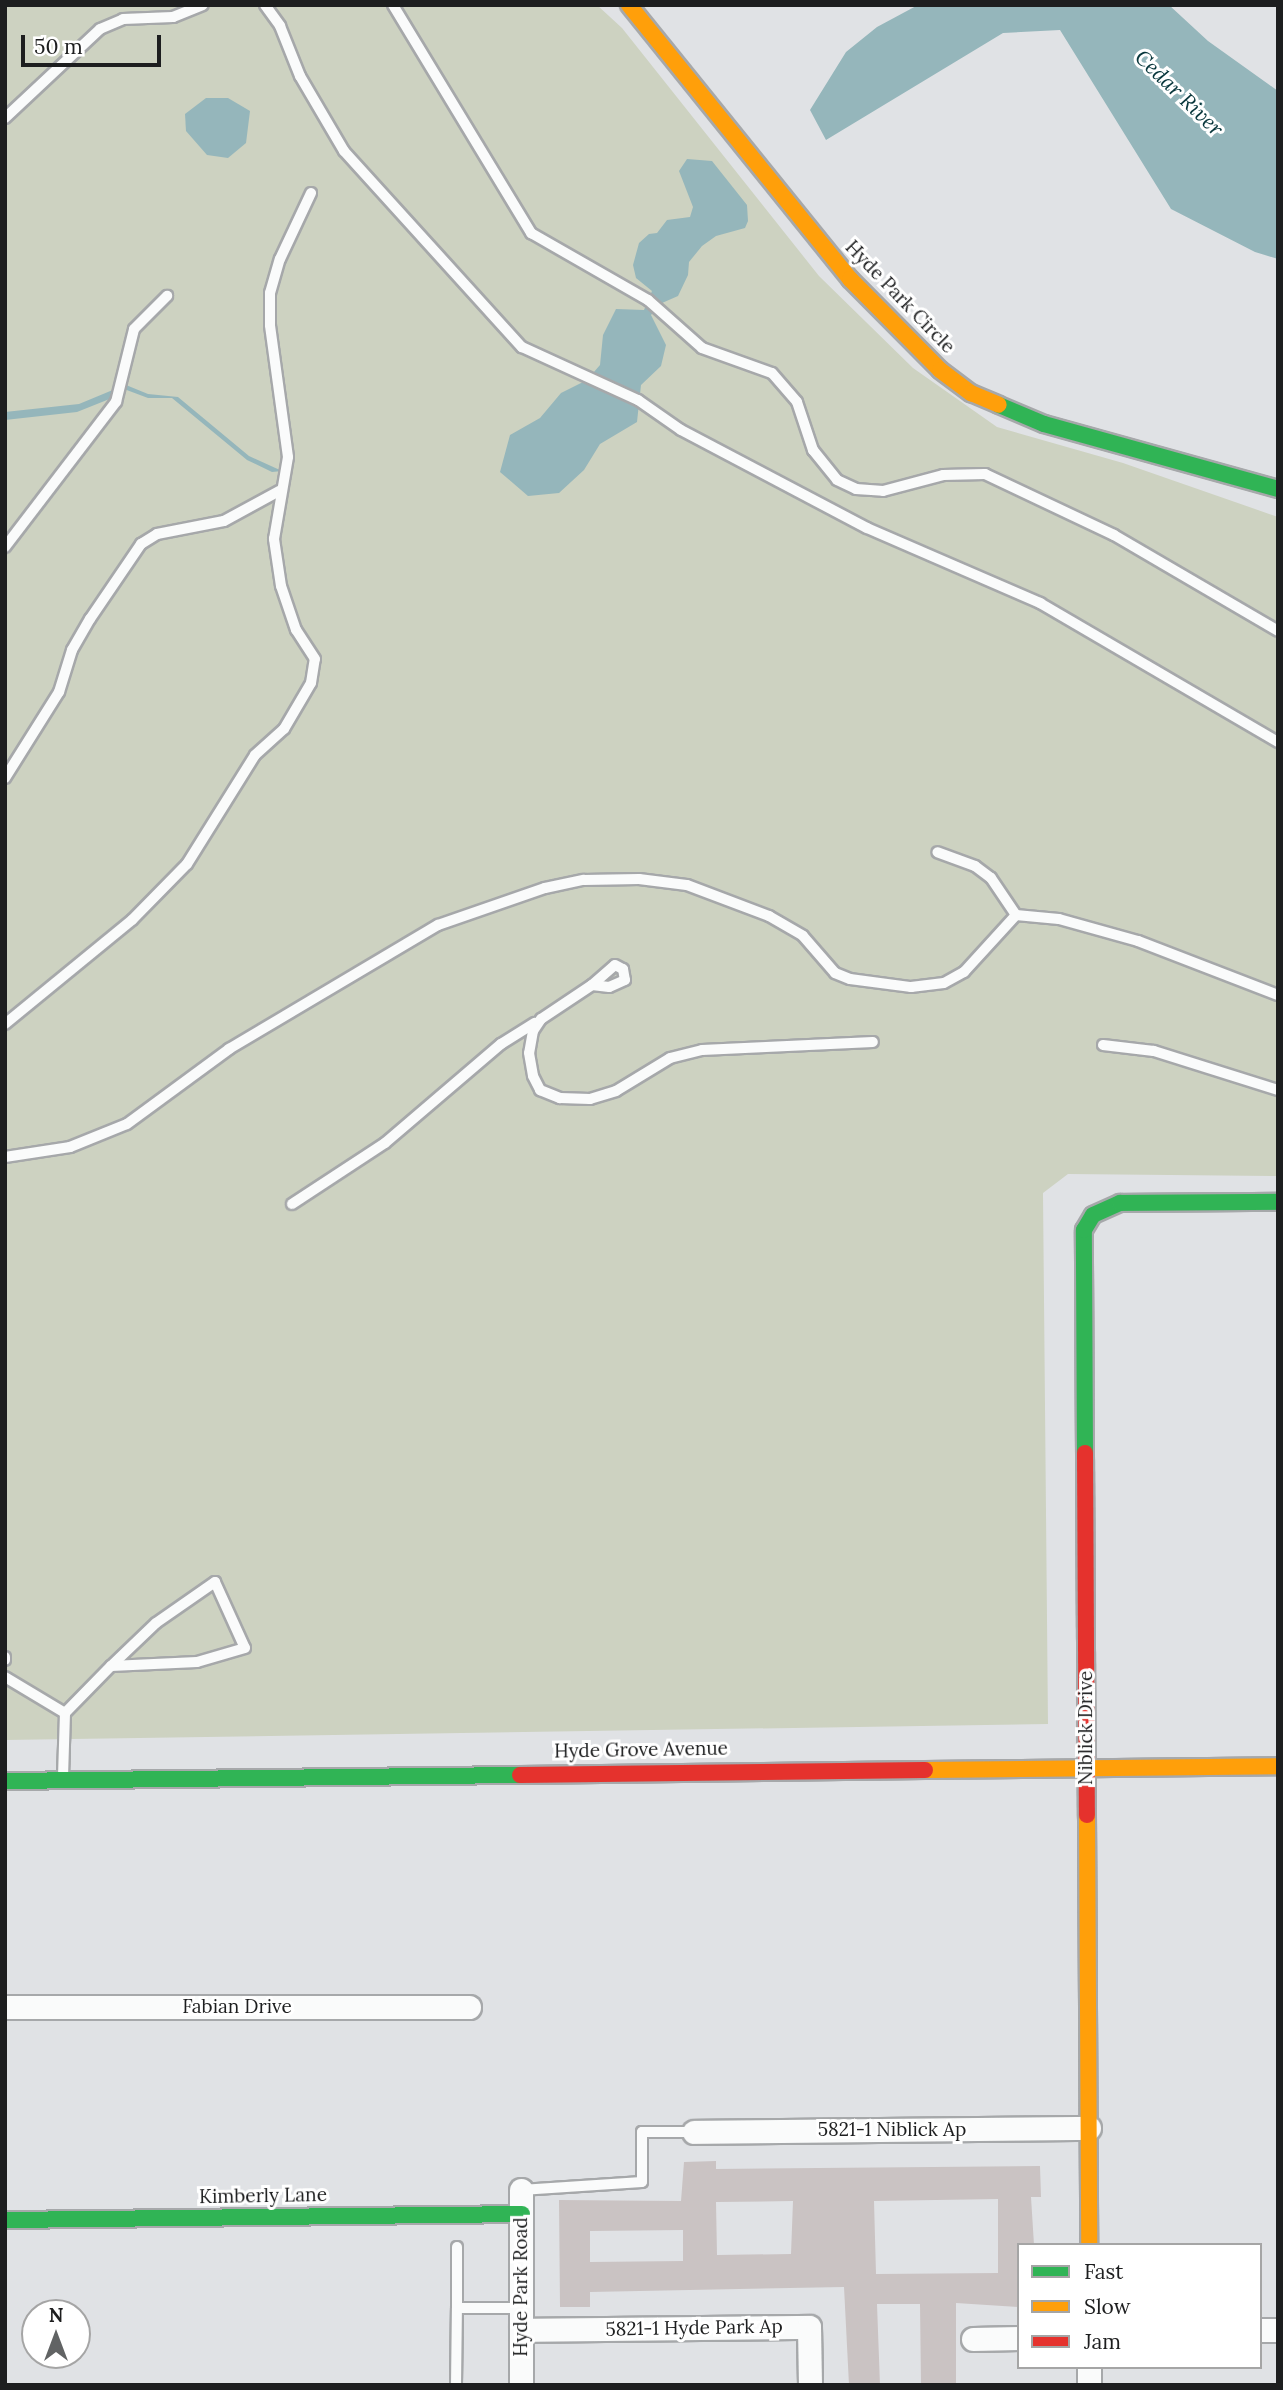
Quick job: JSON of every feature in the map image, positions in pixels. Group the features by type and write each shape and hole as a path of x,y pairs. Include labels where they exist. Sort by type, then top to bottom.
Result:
{"street":[{"name":"Hyde Park Circle","path":"629,5 850,279 940,370 971,393 1045,424 1219,469 1278,489"},
{"name":"Niblick Drive","path":"1089,2243 1084,1230 1093,1214 1120,1203 1278,1202"},
{"name":"Hyde Grove Avenue","path":"5,1782 1086,1766 1278,1766"},
{"name":"Fabian Drive","path":"5,2007 469,2007"},
{"name":"5821-1 Niblick Ap","path":"694,2132 1089,2128"},
{"name":"Hyde Park Road","path":"521,2190 521,2385"},
{"name":"Kimberly Lane","path":"5,2220 522,2214"},
{"name":"5821-1 Hyde Park Ap","path":"521,2319 809,2327 810,2385"},
{"path":"973,2339 1017,2338"}],"lane":[{"path":"5,118 100,29 123,19 173,17 203,5"},
{"path":"265,5 280,26 300,76 344,150 522,347 586,374 867,528 1040,603 1278,742"},
{"path":"393,5 531,233 631,290 712,353 772,373 797,402 813,450 837,480 856,489 883,491 943,475 985,474 1125,540 1278,631"},
{"path":"5,1024 132,919 187,864 256,755 285,729 311,682 315,659 296,630 282,586 274,539 279,491 288,457 274,373 270,293 280,259 311,193"},
{"path":"5,547 116,402 134,330 167,296"},
{"path":"5,778 59,692 72,650 90,619 141,544 157,534 223,522 279,491"},
{"path":"937,852 975,866 991,878 1016,915"},
{"path":"5,1157 70,1147 127,1124 229,1049 302,1010 387,954 438,925 545,888 584,880 639,879 687,885 769,916 803,936 835,973 877,985 944,983 964,972 1016,915"},
{"path":"1016,915 1059,919 1138,941 1278,995"},
{"path":"292,1204 385,1143 501,1044 592,985"},
{"path":"541,1019 529,1052 533,1076 540,1090 560,1098 590,1099 616,1091 670,1058 702,1050 873,1042"},
{"path":"1103,1045 1154,1051 1278,1090"},
{"path":"63,1780 65,1713 111,1666 156,1623 215,1582 245,1648 197,1662 111,1666"},
{"path":"5,1677 65,1713"},
{"path":"521,2190 642,2182 642,2132 694,2132"},
{"path":"456,2385 457,2247"},
{"path":"457,2308 521,2319"}],"green space":[{"path":"5,5 597,5 622,28 819,276 913,368 997,427 1123,463 1278,517 1278,1176 1068,1174 1043,1193 1048,1724 5,1740"}],"water":[{"name":"Cedar River","path":"918,5 1169,5 1208,41 1278,91 1278,259 1255,252 1171,209 1060,30 1003,33 826,140 810,110 846,52 877,27"},
{"path":"206,98 228,98 250,111 246,143 228,158 207,155 186,131 185,114"},
{"path":"687,159 712,161 747,205 748,221 745,228 716,236 702,246 689,262 688,275 678,296 662,303 651,315 666,345 661,366 641,385 637,422 600,444 584,470 559,493 528,496 500,472 510,435 540,418 561,393 587,380 600,365 603,335 616,309 644,310 652,291 636,278 633,265 639,243 649,234 657,233 667,220 690,217 693,207 679,171"},
{"path":"126,385 148,394 178,397 249,456 282,471 272,472 247,460 172,398 148,398 124,389"},
{"path":"120,387 117,396 77,412 5,420 5,412 79,404"}],"building":[{"path":"716,2161 716,2169 1040,2166 1041,2197 1031,2197 1034,2243 1017,2243 1017,2307 956,2303 956,2385 921,2385 920,2304 877,2304 880,2385 849,2385 844,2287 590,2292 590,2307 560,2307 559,2200 681,2201 684,2162","holes":["998,2199 998,2273 876,2274 874,2201","793,2201 791,2254 717,2255 716,2202","683,2230 683,2261 590,2262 590,2231"]}],"traffic: fast":[{"path":"999,405 1044,424 1278,489"},
{"path":"1085,1453 1084,1230 1093,1215 1120,1203 1278,1202"},
{"path":"5,1781 520,1775"},
{"path":"5,2220 522,2214"}],"traffic: slow":[{"path":"629,5 850,279 940,370 971,393 999,405"},
{"path":"925,1770 1278,1766"},
{"path":"1087,1815 1089,2243"}],"traffic: jam":[{"path":"1085,1453 1087,1815"},
{"path":"520,1775 925,1770"}]}
